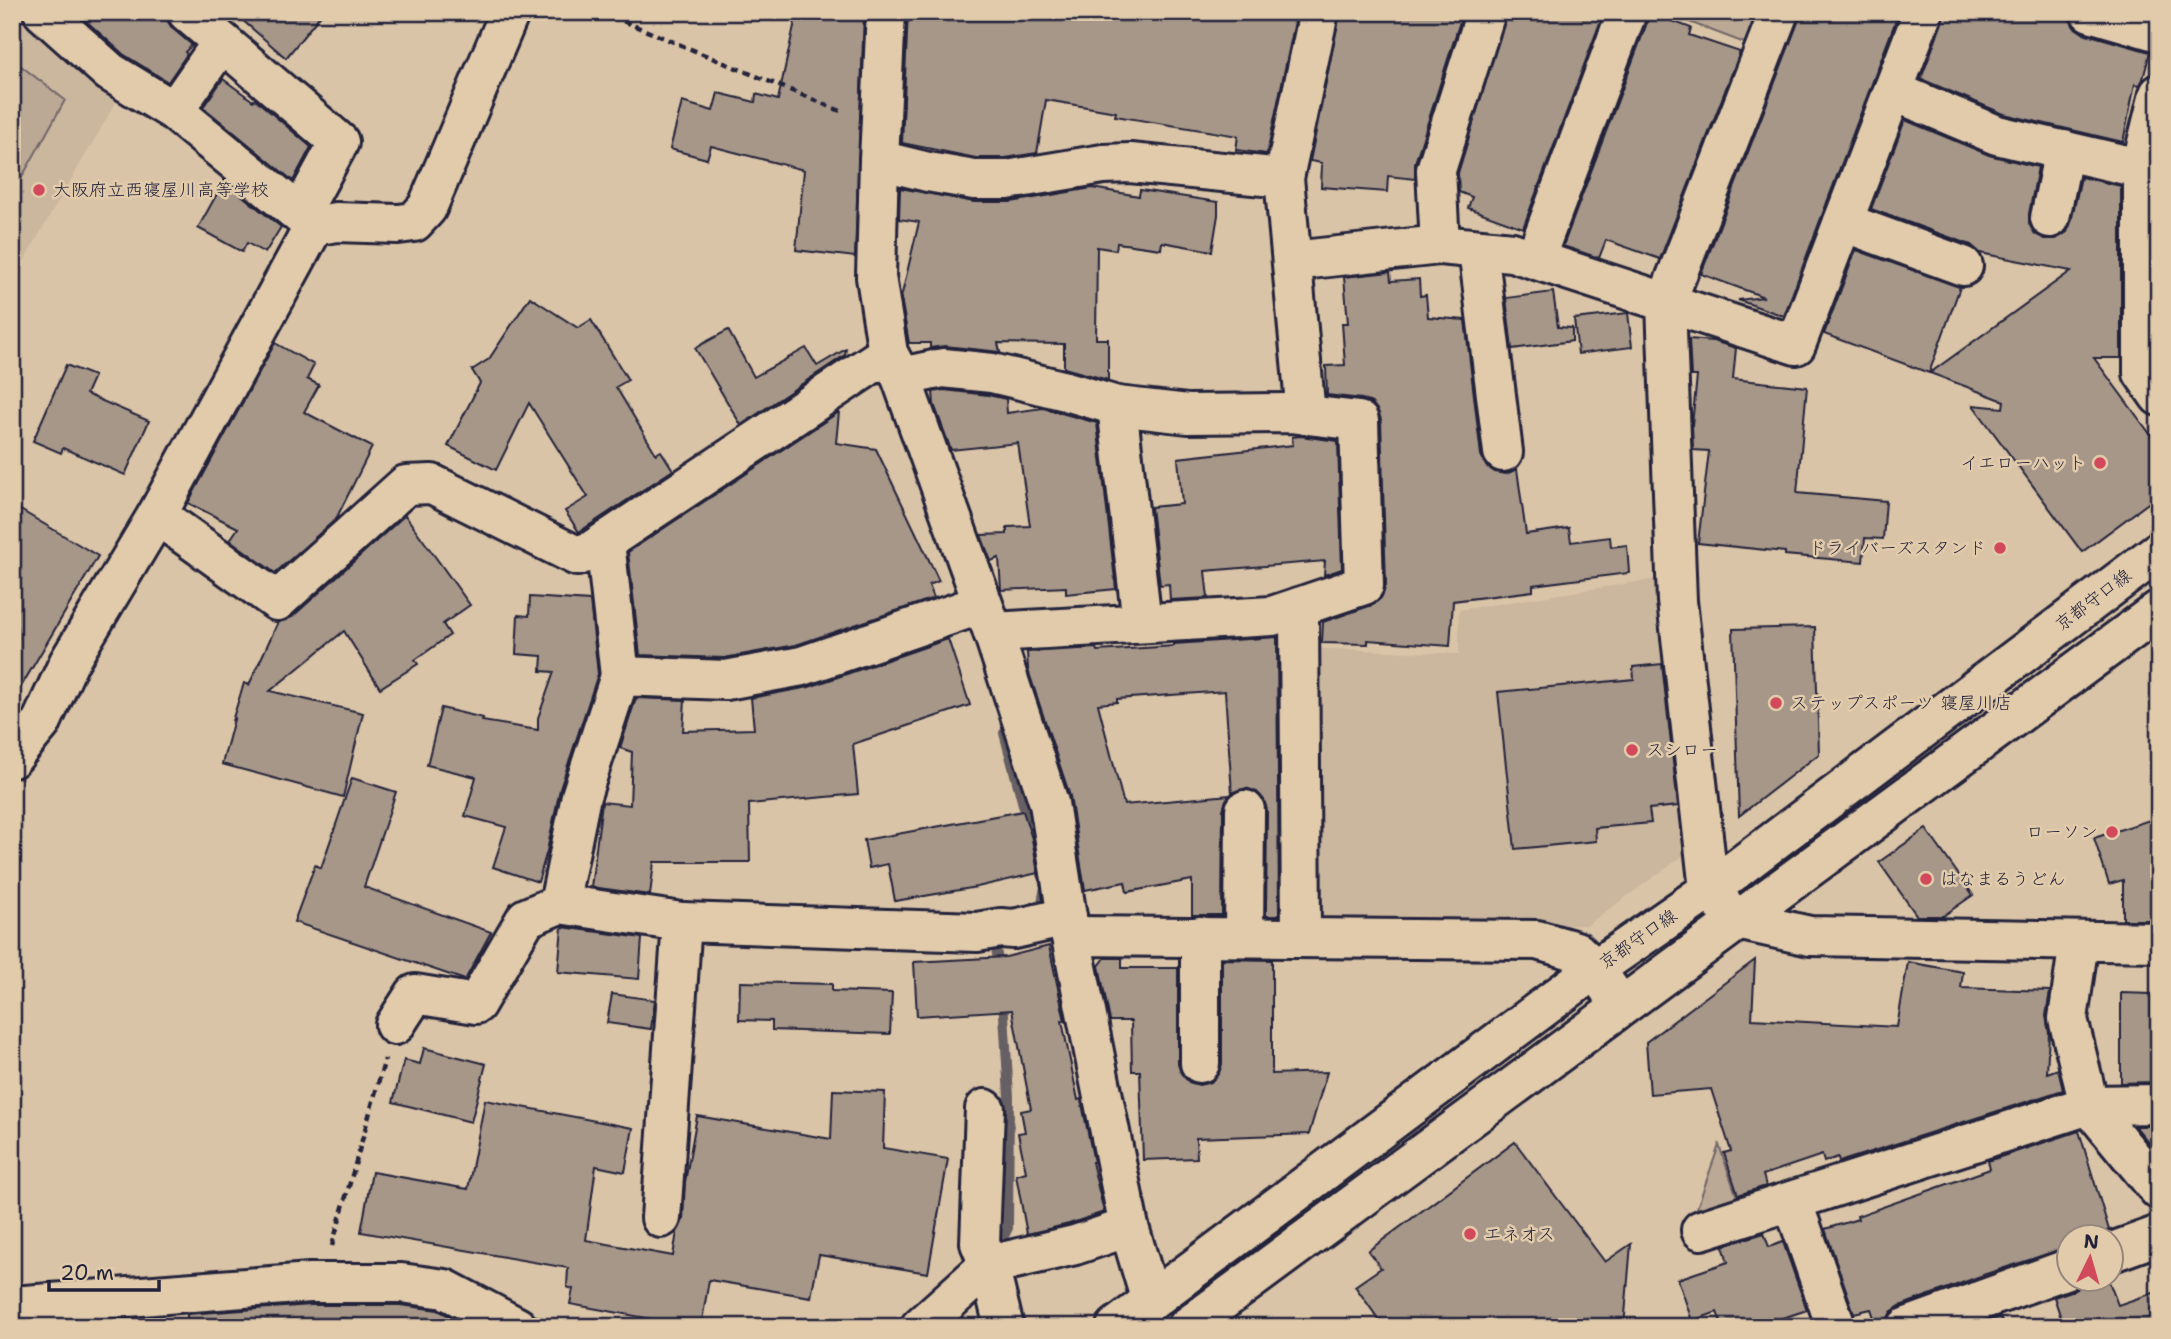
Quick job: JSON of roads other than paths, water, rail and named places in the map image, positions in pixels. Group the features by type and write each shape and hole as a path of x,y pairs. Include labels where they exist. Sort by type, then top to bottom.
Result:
{"street":[{"path":"43,12 110,72 174,111 307,220 398,224 414,222 427,208 510,12"},
{"path":"12,758 41,723 69,662 157,515 307,220 340,142 187,12"},
{"path":"886,12 876,277 895,365 987,618 1049,803 1069,926 1129,1227 1151,1301"},
{"path":"1306,415 1284,178 1319,12"},
{"path":"1440,245 1436,170 1486,12"},
{"path":"1535,259 1627,12"},
{"path":"1779,12 1666,303 1677,601 1709,890 1737,920 1810,936 2159,942"},
{"path":"1292,261 1440,245 1512,252 1796,345 1923,12"},
{"path":"2090,12 2159,32"},
{"path":"174,111 222,42"},
{"path":"1893,91 1997,135 2143,169"},
{"path":"2159,94 2143,159 2143,373 2159,396"},
{"path":"879,144 928,172 974,180 1007,180 1103,164 1130,163 1284,178"},
{"path":"2050,218 2064,150"},
{"path":"1843,222 1963,266"},
{"path":"1478,249 1503,453"},
{"path":"157,515 277,601 406,485 432,484 577,556 591,551 895,365 992,373 1117,407 1188,414 1290,413 1359,421 1364,586 1272,617 1142,623 987,618 802,666 726,680 620,676"},
{"path":"1117,407 1142,623"},
{"path":"559,904 581,796 620,676 605,542"},
{"name":"京都守口線","path":"1118,1326 1595,969 1709,890 2159,551"},
{"path":"1300,607 1301,937"},
{"path":"1187,1327 2159,610"},
{"path":"1244,937 1245,810"},
{"path":"395,1025 415,994 475,1004 526,918 559,904 682,922 977,932 1069,926 1200,936 1537,940 1577,951 1595,969 1621,1006"},
{"path":"661,1217 682,922"},
{"path":"1200,936 1200,1063"},
{"path":"2079,941 2068,1019 2089,1105 2159,1190"},
{"path":"1702,1230 2089,1105 2159,1104"},
{"path":"985,1109 980,1243 989,1265 1004,1327"},
{"path":"1791,1202 1836,1327"},
{"path":"920,1327 989,1265 1075,1245 1129,1227"},
{"path":"2126,1247 2159,1235"},
{"path":"1907,1327 2056,1273"},
{"path":"12,1306 310,1283 401,1283 445,1289 517,1327"}],"waterway":[{"path":"1004,733 1045,887 1042,903 1030,908"},
{"path":"994,937 1000,972"},
{"path":"1003,998 1009,1097 1008,1228 1003,1238"},
{"path":"521,1315 558,1327"}],"place":[{"name":"大阪府立西寝屋川高等学校","path":"39,190"},
{"name":"イエローハット","path":"2100,463"},
{"name":"ドライバーズスタンド","path":"2000,548"},
{"name":"ステップスポーツ 寝屋川店","path":"1776,703"},
{"name":"スシロー","path":"1632,750"},
{"name":"ローソン","path":"2112,832"},
{"name":"はなまるうどん","path":"1926,879"},
{"name":"エネオス","path":"1470,1234"}]}
